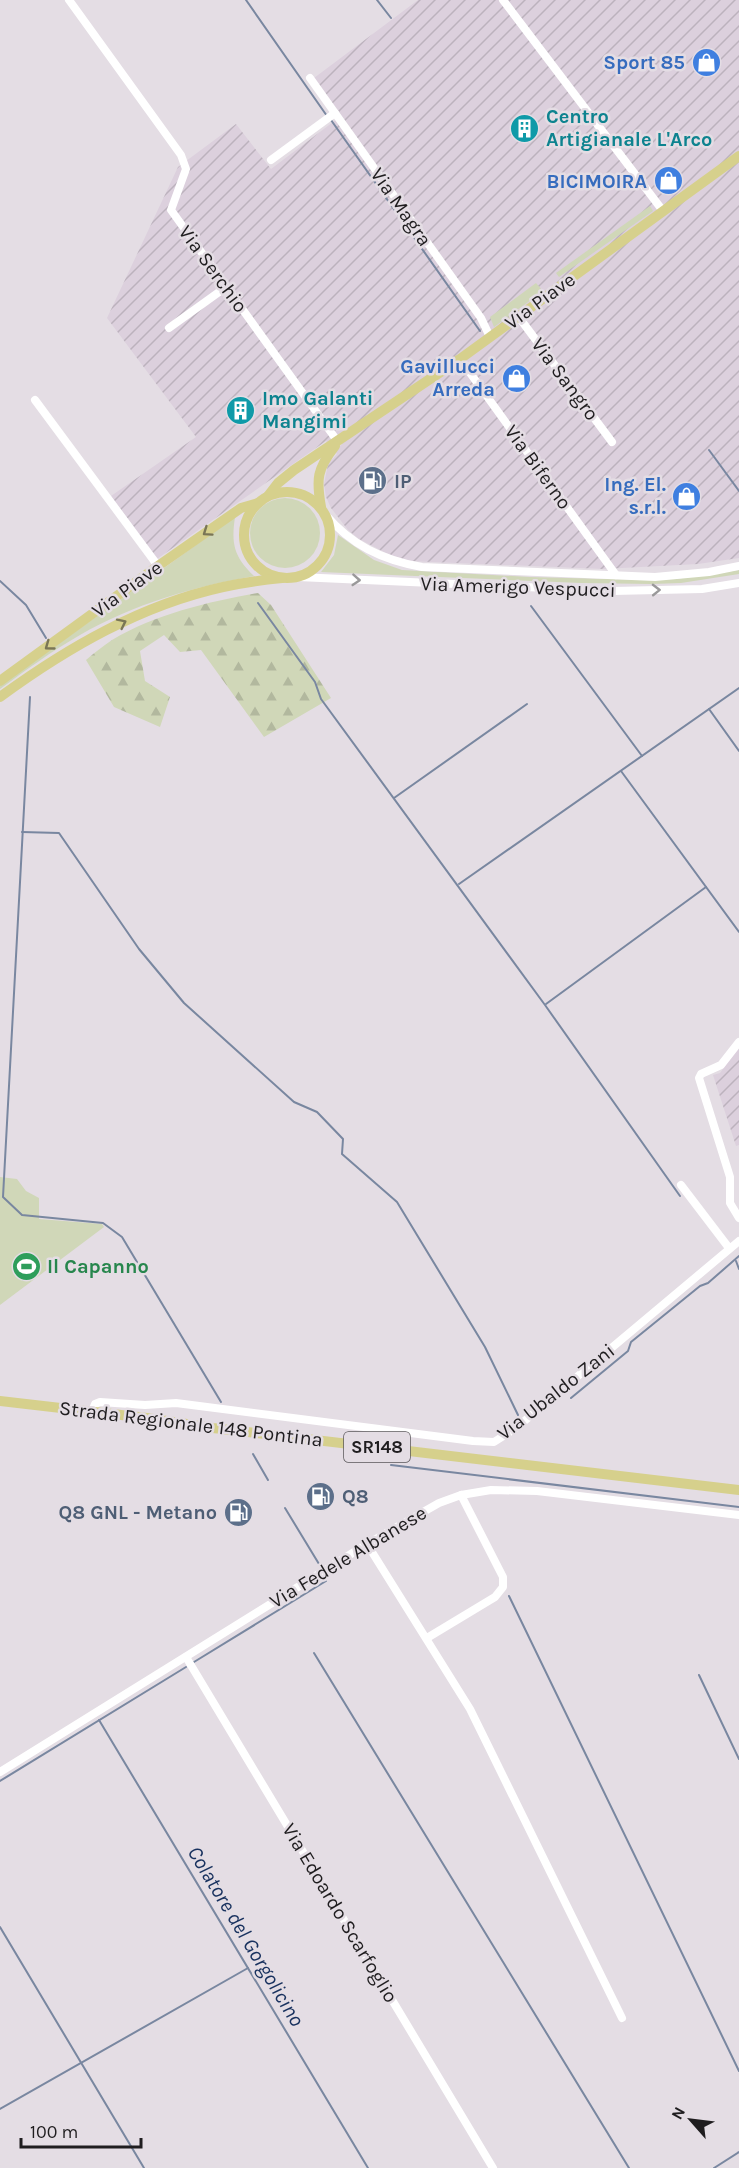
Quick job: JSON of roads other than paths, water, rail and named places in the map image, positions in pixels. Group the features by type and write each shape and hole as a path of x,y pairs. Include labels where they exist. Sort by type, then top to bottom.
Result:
{"main road":[{"name":"Via Piave","path":"268,496 278,483 294,470 490,337 739,156"},
{"name":"Via Piave","path":"323,510 318,479 320,468 338,442"},
{"path":"290,491 302,494 312,499 323,510 330,526 331,539 327,552 315,568 298,577 282,578 269,574 257,566 246,548 244,527 249,514 268,496 290,491"},
{"name":"Via Piave","path":"0,681 242,508 258,503"},
{"name":"Via Piave","path":"0,697 73,649 140,615 178,600 216,589 282,578"},
{"name":"Strada Regionale 148 Pontina","path":"0,1401 739,1490"}],"street":[{"name":"Via Serchio","path":"69,0 181,155 186,169 171,210 338,442"},
{"path":"503,0 663,211"},
{"name":"Via Magra","path":"310,78 481,318 490,337"},
{"path":"271,160 335,113"},
{"path":"169,328 226,287"},
{"name":"Via Sangro","path":"518,316 612,442"},
{"name":"Via Biferno","path":"460,358 616,575"},
{"path":"35,400 158,566"},
{"name":"Via Amerigo Vespucci","path":"323,510 344,534 361,546 403,564 449,569 655,577 709,572 739,566"},
{"name":"Via Amerigo Vespucci","path":"298,577 613,591 702,589 739,583"},
{"path":"739,1042 721,1065 701,1074 699,1078 730,1177 730,1203 739,1218"},
{"path":"681,1185 729,1248"},
{"name":"Via Ubaldo Zani","path":"92,1411 95,1404 100,1402 145,1405 176,1403 473,1442 494,1442 516,1428 739,1241"},
{"name":"Via Fedele Albanese","path":"0,1772 367,1544 439,1503 461,1495 495,1490 537,1491 739,1515"},
{"path":"426,1638 495,1597 504,1587 503,1577 461,1495"},
{"path":"367,1544 470,1709 622,2018"},
{"name":"Via Edoardo Scarfoglio","path":"186,1658 494,2168"}],"waterway":[{"path":"246,0 327,116"},
{"path":"377,0 391,18"},
{"path":"331,120 480,331"},
{"path":"709,450 739,491"},
{"path":"0,581 26,605 46,638"},
{"path":"258,603 315,682 321,699 545,1005 680,1196"},
{"path":"531,606 642,756"},
{"path":"459,884 739,688"},
{"path":"30,697 3,1197 22,1215 103,1223 122,1237 221,1402"},
{"path":"394,798 527,704"},
{"path":"709,709 739,751"},
{"path":"621,771 739,932"},
{"path":"22,832 59,833 139,949 184,1003 294,1102 317,1112 343,1139 342,1154 397,1202 485,1347 518,1415"},
{"path":"546,1004 706,887"},
{"path":"571,1398 628,1351 631,1342 700,1286 708,1283 739,1256"},
{"path":"736,1261 739,1269"},
{"path":"253,1454 268,1480"},
{"path":"391,1465 739,1507"},
{"path":"285,1508 319,1564"},
{"path":"194,1662 326,1581"},
{"path":"509,1596 739,2071"},
{"path":"314,1653 629,2168"},
{"path":"0,1781 186,1667"},
{"path":"699,1675 739,1759"},
{"name":"Colatore del Gorgolicino","path":"99,1720 368,2168"},
{"path":"0,1927 144,2168"},
{"path":"0,2109 248,1968"},
{"name":"Colatore del Gorgolicino","path":"714,2168 739,2152"}],"place":[{"name":"Sport 85","path":"706,62"},
{"name":"Centro Artigianale L'Arco","path":"525,128"},
{"name":"BICIMOIRA","path":"668,181"},
{"name":"Gavillucci Arreda","path":"516,378"},
{"name":"Imo Galanti Mangimi","path":"241,410"},
{"name":"IP","path":"373,481"},
{"name":"Ing. El. s.r.l.","path":"687,496"},
{"name":"Il Capanno","path":"26,1266"},
{"name":"Q8","path":"321,1496"},
{"name":"Q8 GNL - Metano","path":"238,1512"}]}
